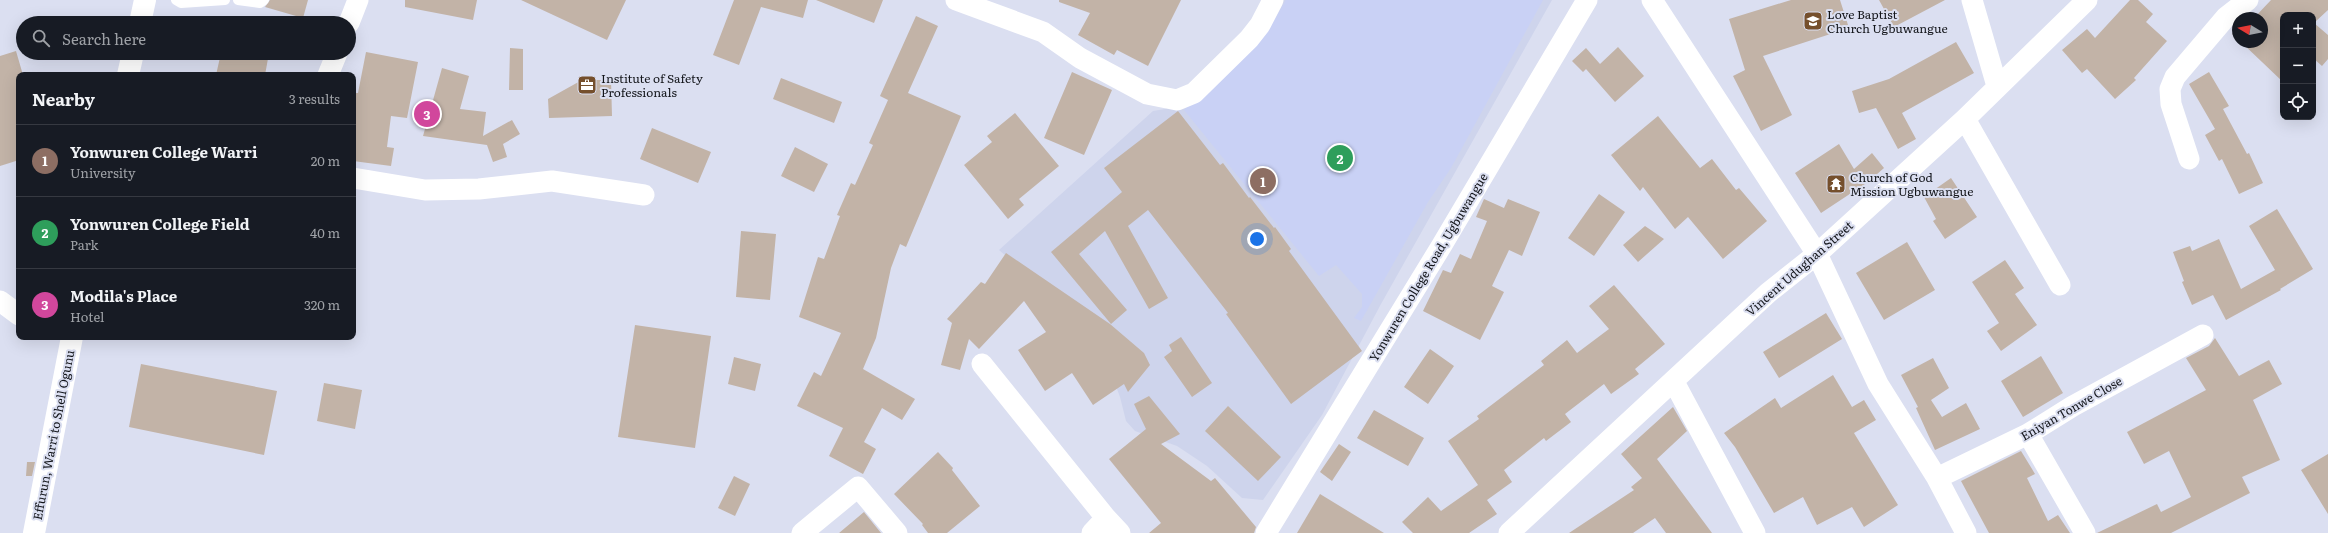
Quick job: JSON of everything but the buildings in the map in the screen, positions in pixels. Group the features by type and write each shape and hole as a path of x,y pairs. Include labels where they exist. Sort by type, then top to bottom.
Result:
{"street":[{"path":"142,16 145,0"},
{"path":"352,16 358,0"},
{"path":"956,0 1043,32 1080,58 1147,94 1177,100 1194,93 1249,39 1260,25 1273,0"},
{"name":"Yonwuren College Road, Ugbuwangue","path":"1266,533 1442,245 1587,0"},
{"path":"1652,0 1817,254 1878,384 1937,478 1966,533"},
{"path":"1972,0 1997,86"},
{"name":"Vincent Udughan Street","path":"1509,533 1768,294 1817,254 1965,119 1997,86 2087,0"},
{"path":"2189,159 2171,104 2170,89 2175,77 2226,17 2248,0"},
{"path":"129,72 131,60"},
{"path":"329,72 334,60"},
{"path":"1965,119 2060,285"},
{"path":"356,178 425,190 479,189 552,181 644,195"},
{"path":"0,301 16,313"},
{"name":"Eniyan Tonwe Close","path":"1937,478 2028,434 2073,406 2203,335"},
{"name":"Effurun, Warri to Shell Ogunu","path":"34,533 70,340"},
{"path":"982,364 1099,526 1120,533"},
{"path":"1674,382 1755,533"},
{"path":"2028,434 2085,533"},
{"path":"802,533 858,487 896,533"}],"lane":[{"path":"176,0 181,2 225,0"},
{"path":"238,0 260,3 264,0"}],"shaded area":[{"path":"1283,0 1552,0 1381,304 1322,415 1263,500 1242,498 1207,466 1177,446 1135,431 1126,421 1120,397 1111,373 1047,291 999,250 1153,111 1165,109 1206,88"},
{"path":"1286,0 1543,0 1451,168 1428,202 1361,321 1354,318 1362,307 1362,294 1336,265 1319,276 1184,110 1269,29"}],"place":[{"name":"Love Baptist Church Ugbuwangue","path":"1813,21"},
{"name":"Institute of Safety Professionals","path":"587,85"},
{"name":"Modila's Place","path":"427,114"},
{"name":"Yonwuren College Field","path":"1340,158"},
{"name":"Yonwuren College Warri","path":"1263,181"},
{"name":"Church of God Mission Ugbuwangue","path":"1836,184"}]}
